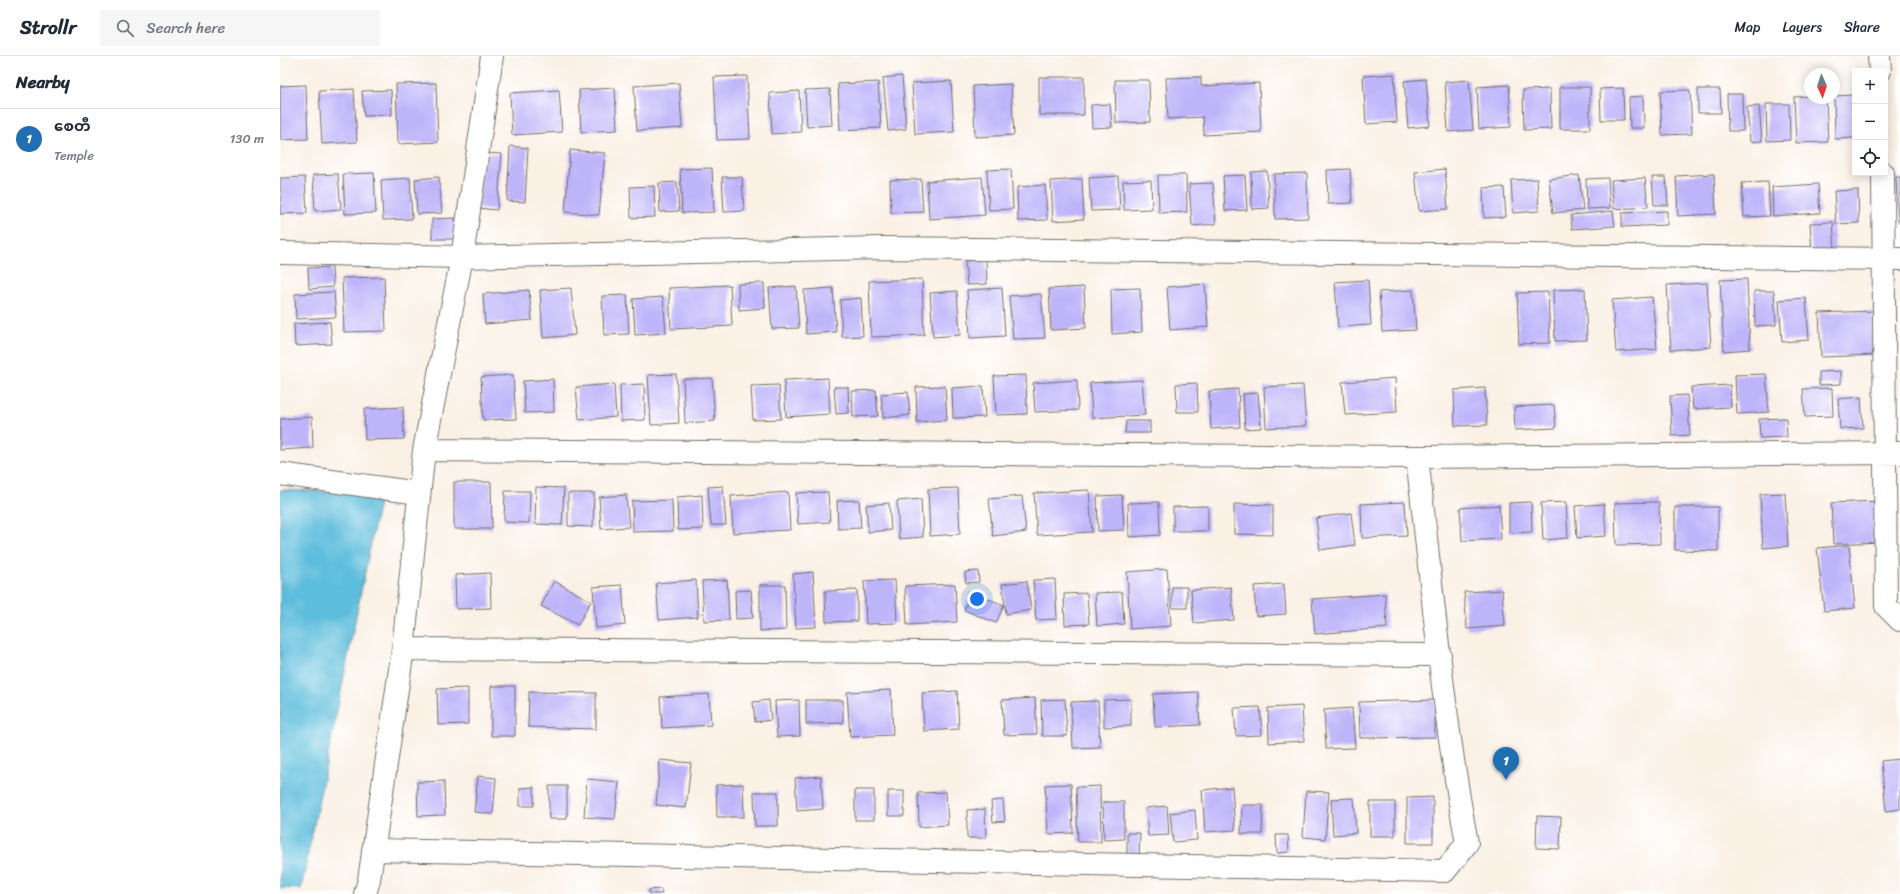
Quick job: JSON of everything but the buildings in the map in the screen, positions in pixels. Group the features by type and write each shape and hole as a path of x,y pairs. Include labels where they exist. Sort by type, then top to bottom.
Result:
{"street":[{"path":"365,894 403,649 424,450 462,257 492,56"},
{"path":"1879,56 1880,68"},
{"path":"1883,176 1892,259 1893,453 1886,606 1900,620"},
{"path":"280,253 462,257 882,248 1892,259"},
{"path":"424,450 1417,457 1893,453"},
{"path":"373,850 1445,871 1467,843 1460,804 1440,655 1417,457"},
{"path":"280,474 419,492"},
{"path":"403,649 1440,655"}],"water":[{"path":"280,490 381,493 301,889 280,888"}],"place":[{"name":"စေတီ","path":"1506,780"}]}
